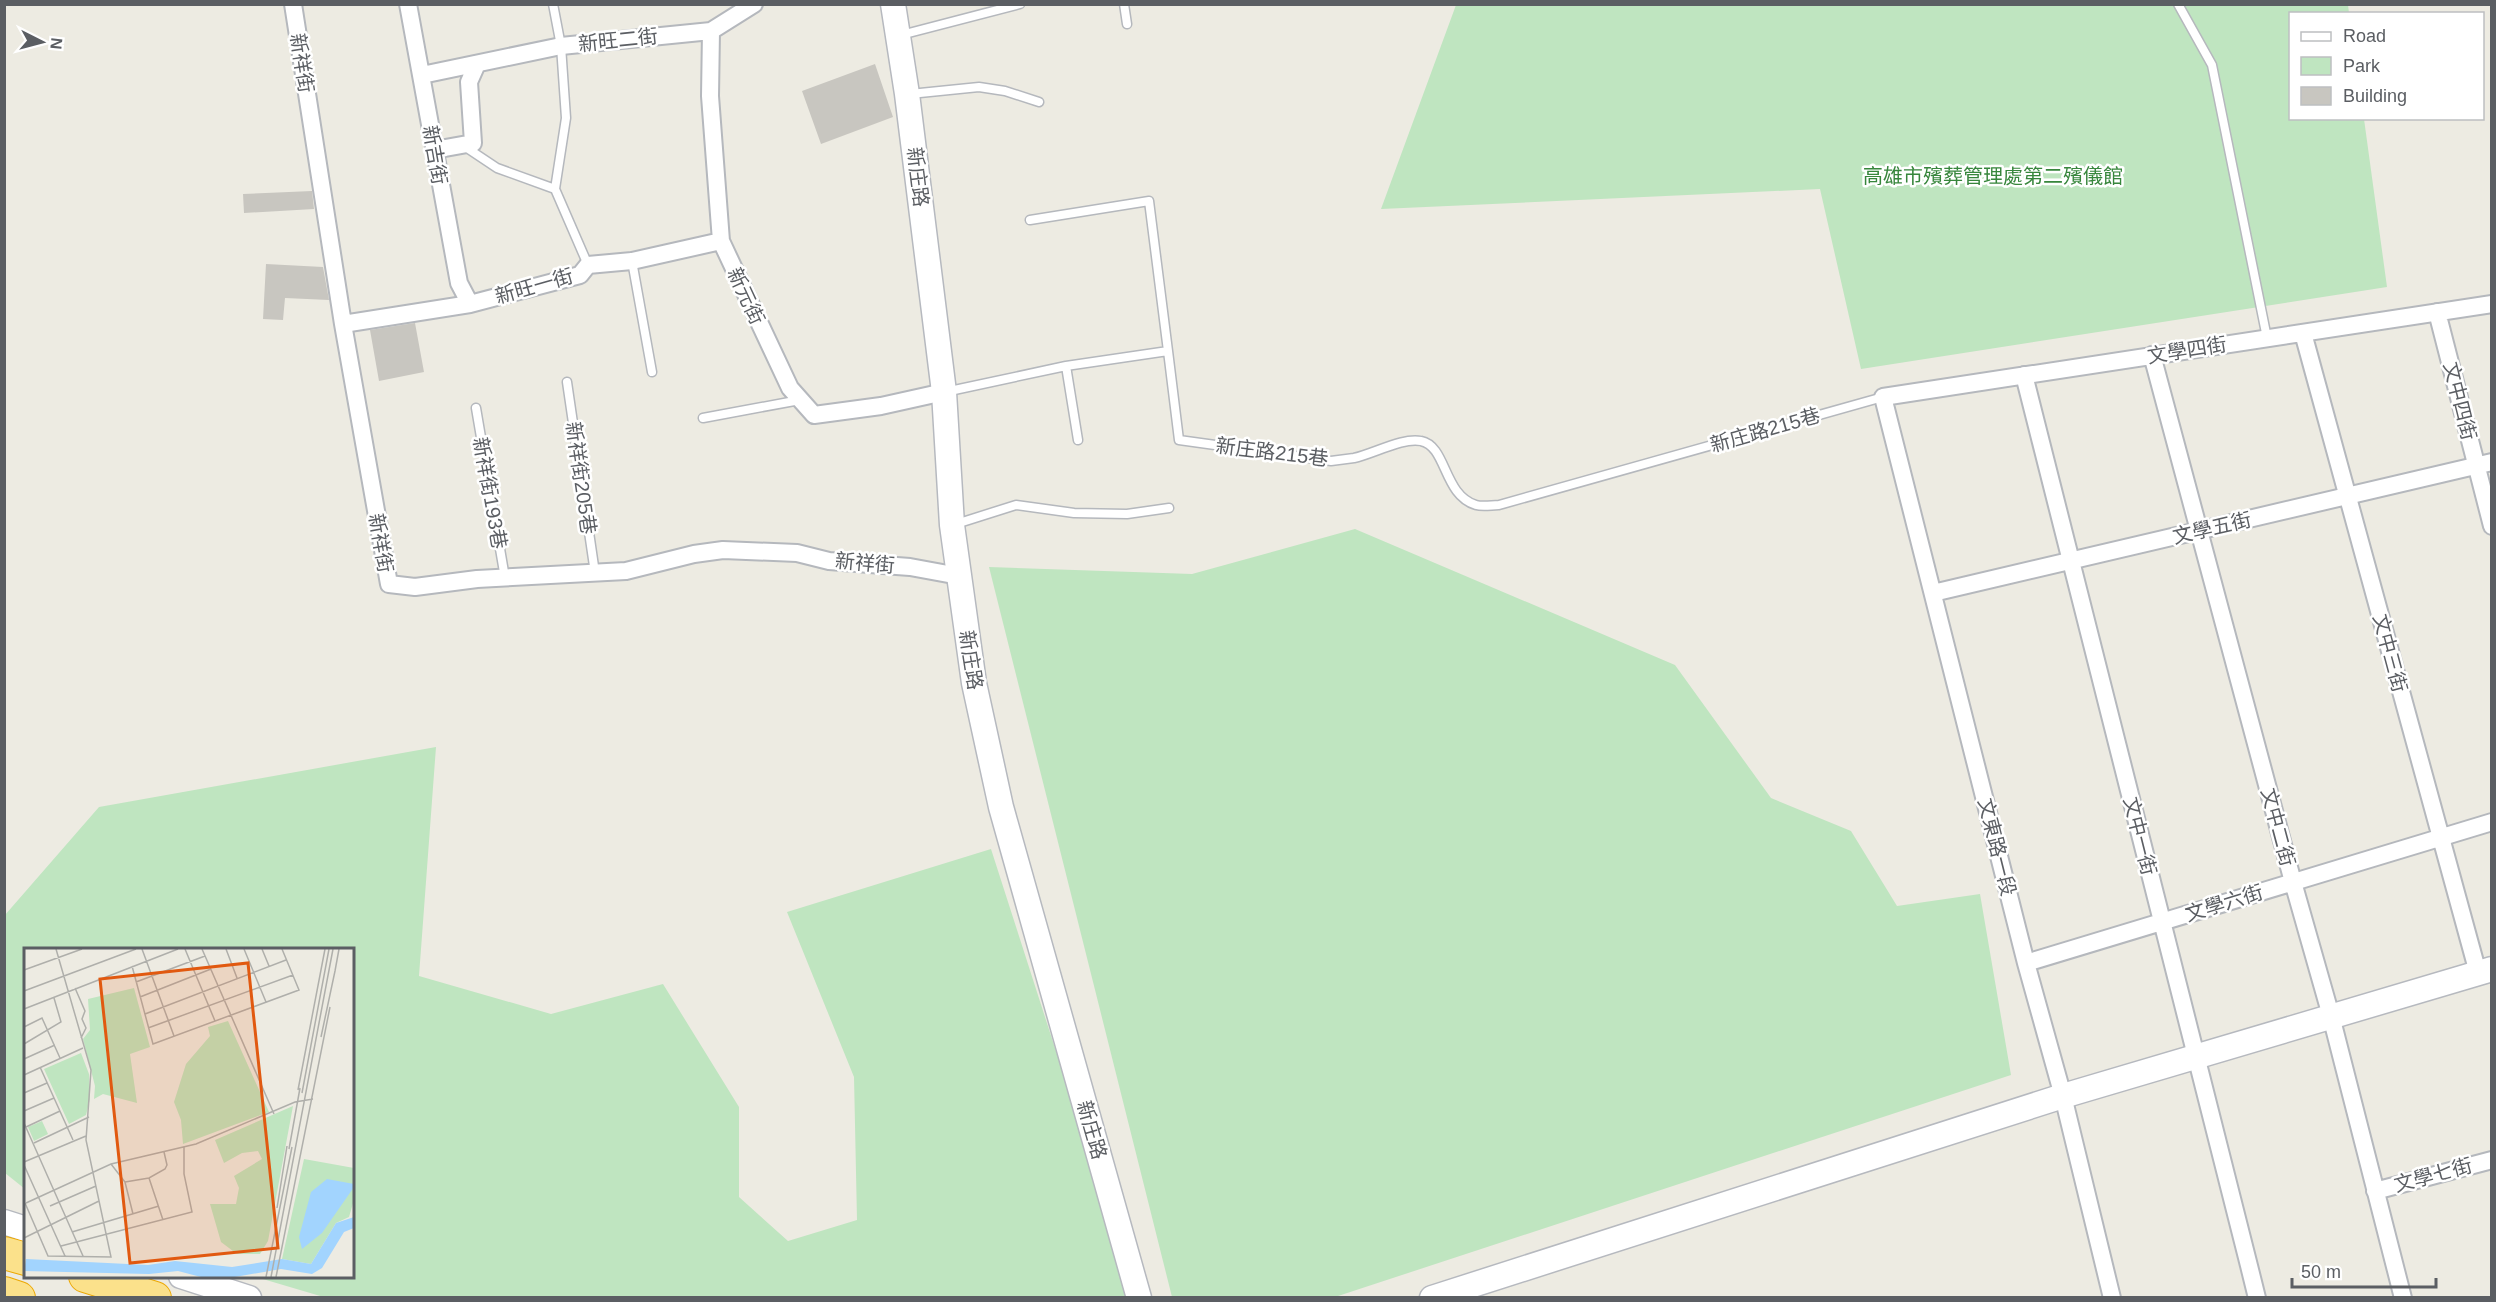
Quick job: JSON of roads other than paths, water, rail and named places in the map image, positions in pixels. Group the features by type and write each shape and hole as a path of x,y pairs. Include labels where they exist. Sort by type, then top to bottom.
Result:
{"highway":[{"path":"4,1253 24,1258"},
{"path":"91,1278 155,1298"},
{"path":"4,1293 18,1298"}],"street":[{"name":"新祥街","path":"293,4 343,324 389,584 415,587 505,578 626,571 723,549 797,553 830,561 910,567 959,576"},
{"name":"新吉街","path":"408,4 459,283 470,304"},
{"name":"新旺二街","path":"422,75 561,46 711,31 754,4"},
{"name":"新庄路","path":"893,4 907,94 945,392 952,525 974,683 1001,807 1139,1298"},
{"name":"新元街","path":"711,31 710,96 721,241 790,388 814,415 881,406 945,392"},
{"path":"434,150 473,143 468,100 469,82 477,64"},
{"name":"新旺一街","path":"343,324 470,304 580,275 588,265 632,261 721,241"},
{"name":"文學四街","path":"1883,397 2492,304"},
{"name":"文中四街","path":"2437,312 2484,464 2492,526"},
{"name":"文中三街","path":"2302,333 2441,837 2485,971"},
{"name":"文中二街","path":"2152,356 2331,1016 2403,1298"},
{"name":"文中一街","path":"2024,375 2198,1056 2257,1298"},
{"name":"文東路一段","path":"1883,397 2026,963 2063,1096 2112,1298"},
{"name":"文學五街","path":"1933,593 2484,464"},
{"name":"文學六街","path":"2026,963 2492,822"},
{"path":"1432,1298 2063,1096 2485,971"},
{"name":"文學七街","path":"2375,1191 2492,1160"},
{"path":"4,1222 24,1228"},
{"path":"187,1278 249,1298"}],"lane":[{"path":"553,4 561,46 566,118 555,189 588,265"},
{"path":"1124,4 1126,24"},
{"path":"2178,4 2212,64 2267,338"},
{"path":"897,36 1016,5"},
{"path":"907,94 979,87 1005,91 1039,102"},
{"path":"464,146 497,168 555,189"},
{"path":"945,392 1066,366 1168,351 1149,201 1030,220"},
{"path":"632,261 652,372"},
{"name":"新庄路215巷","path":"1168,351 1179,440 1331,461 1354,458 1404,442 1421,441 1433,447 1453,488 1465,500 1478,506 1499,504 1883,397"},
{"path":"1066,366 1078,440"},
{"name":"新祥街205巷","path":"567,382 595,573"},
{"path":"703,418 800,400"},
{"name":"新祥街193巷","path":"476,408 505,578"},
{"path":"952,525 1016,505 1084,513 1127,514 1169,508"}],"park label":[{"name":"高雄市殯葬管理處第二殯儀館","path":"1993,176"}]}
